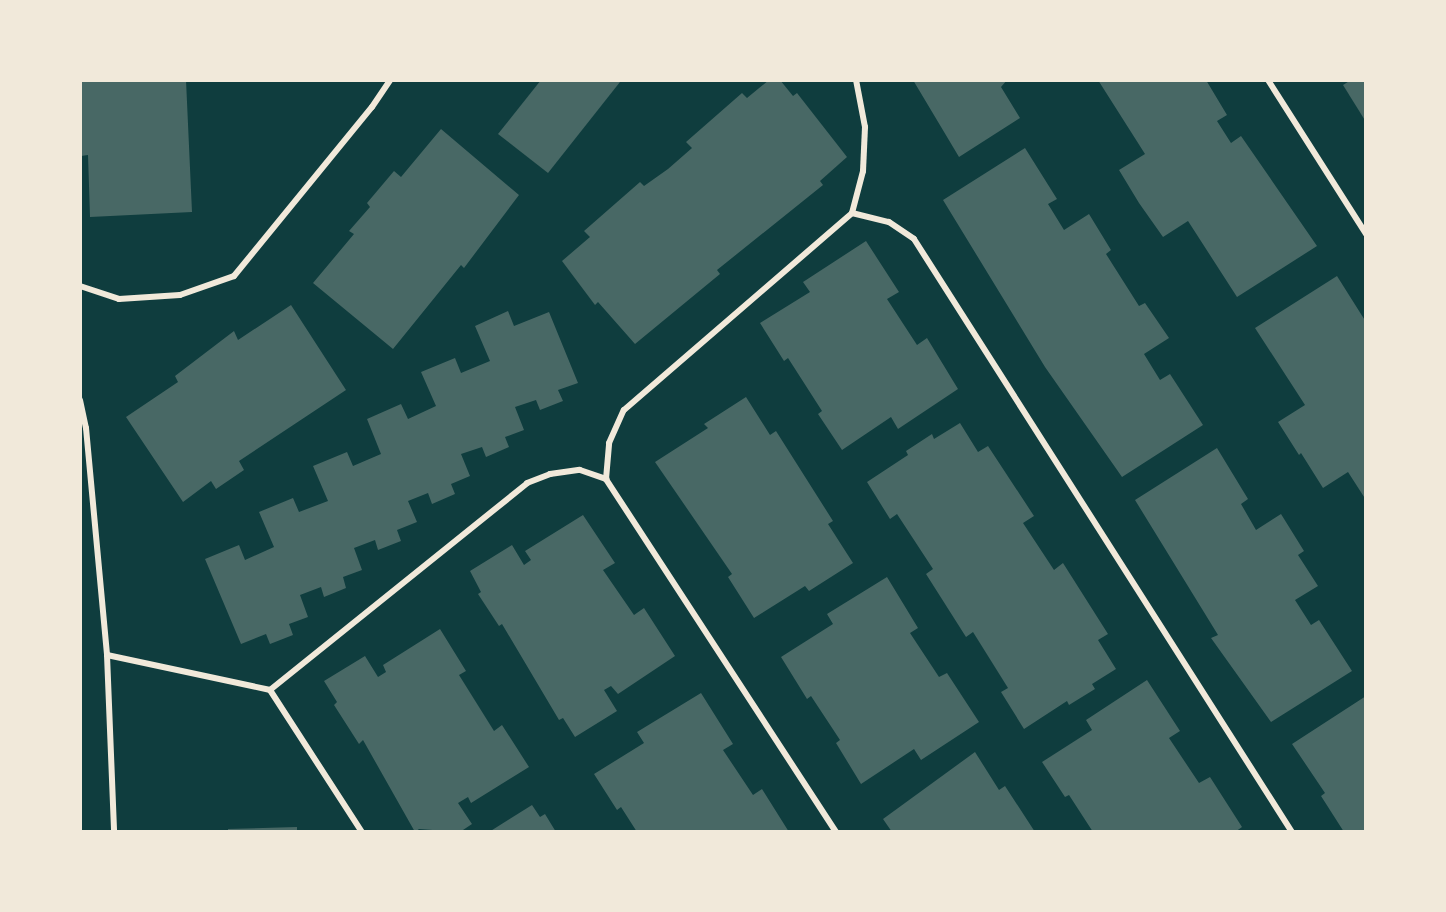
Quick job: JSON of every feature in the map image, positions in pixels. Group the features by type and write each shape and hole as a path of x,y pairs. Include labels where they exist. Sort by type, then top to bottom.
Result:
{"lane":[{"path":"80,286 119,299 168,296 234,276 372,107 390,80"},
{"path":"606,479 609,443 624,410 852,213 863,171 865,127 856,80"},
{"path":"1268,80 1366,234"},
{"path":"852,213 889,222 914,239 1292,832"},
{"path":"80,400 86,428 107,655 114,832"},
{"path":"270,690 527,483 550,474 580,470 606,479 836,832"},
{"path":"107,655 270,690 362,832"}],"building":[{"path":"186,80 192,212 90,217 88,155 81,156 80,81"},
{"path":"541,80 620,82 548,173 498,134"},
{"path":"769,80 780,80 793,96 797,93 847,157 820,181 823,185 717,270 720,274 635,344 598,302 595,305 562,261 590,237 584,231 640,182 644,186 668,169 692,148 686,142 742,93 747,98"},
{"path":"913,80 1007,80 1001,87 1020,118 959,157"},
{"path":"1098,80 1206,80 1227,115 1217,121 1231,143 1241,136 1317,246 1237,297 1188,221 1163,237 1139,203 1119,170 1145,154"},
{"path":"1351,80 1366,80 1366,122 1343,85"},
{"path":"441,129 519,195 464,268 461,265 393,349 313,283 354,234 349,231 370,207 367,203 394,171 401,177"},
{"path":"1025,148 1057,199 1048,204 1064,230 1089,214 1111,250 1106,254 1139,306 1145,303 1169,338 1144,354 1160,380 1170,374 1203,425 1122,477 1045,367 943,200"},
{"path":"866,241 899,292 887,299 917,345 927,338 958,389 898,429 891,417 842,450 818,414 822,411 788,358 784,361 760,323 810,292 803,282"},
{"path":"1337,276 1366,322 1366,500 1348,472 1323,488 1301,453 1299,455 1278,422 1305,405 1255,328"},
{"path":"291,305 346,390 239,461 244,470 216,489 211,481 183,502 126,417 178,382 175,376 234,331 238,340"},
{"path":"508,311 514,326 549,312 578,383 558,390 563,401 540,410 536,400 515,407 524,430 505,437 509,447 486,457 482,447 461,454 470,476 451,484 455,494 432,504 428,493 408,501 417,522 397,530 401,541 378,550 375,540 354,548 362,570 343,577 346,588 324,597 321,587 300,595 308,617 289,624 293,635 270,644 266,634 241,644 205,559 239,545 245,560 274,547 259,512 293,498 299,512 328,501 313,466 347,452 353,466 381,454 367,419 401,404 408,419 436,406 421,372 455,358 461,373 490,361 475,326"},
{"path":"746,397 770,435 776,431 833,521 828,524 853,563 809,591 805,586 754,618 728,577 732,574 655,462 708,428 704,424"},
{"path":"960,423 978,452 988,446 1034,516 1023,523 1054,570 1063,563 1108,634 1098,640 1116,669 1092,684 1095,689 1069,705 1067,701 1024,729 1001,692 1008,688 973,632 966,637 926,574 933,569 897,514 890,519 867,482 908,455 906,451 932,434 934,439"},
{"path":"1217,448 1248,499 1241,504 1256,530 1281,514 1304,551 1298,555 1318,586 1295,600 1311,625 1319,620 1352,671 1271,722 1211,638 1218,635 1135,500"},
{"path":"583,515 615,563 603,570 634,615 644,608 675,656 618,694 611,686 604,690 617,711 575,737 563,718 559,720 502,624 499,626 478,594 481,592 470,571 512,545 524,565 531,560 525,551"},
{"path":"887,577 918,628 910,633 939,677 947,673 979,722 921,760 914,749 861,784 836,743 840,740 811,696 807,699 781,657 833,624 827,614"},
{"path":"440,629 466,671 459,675 494,731 502,725 529,767 471,803 468,797 458,803 472,824 460,832 419,829 415,832 363,740 359,744 334,705 337,702 324,681 365,656 378,677 386,672 383,665"},
{"path":"1147,680 1180,731 1169,738 1199,783 1210,777 1242,827 1235,832 1093,832 1042,762 1092,730 1086,720"},
{"path":"701,693 733,744 723,750 753,795 762,789 789,832 637,832 621,807 617,810 594,774 644,743 637,732"},
{"path":"1366,696 1366,832 1344,832 1321,796 1325,793 1292,744"},
{"path":"975,752 999,790 1005,786 1035,832 892,832 883,819"},
{"path":"532,805 540,817 545,814 556,832 489,832"},
{"path":"297,827 297,832 228,832 228,829"}]}
